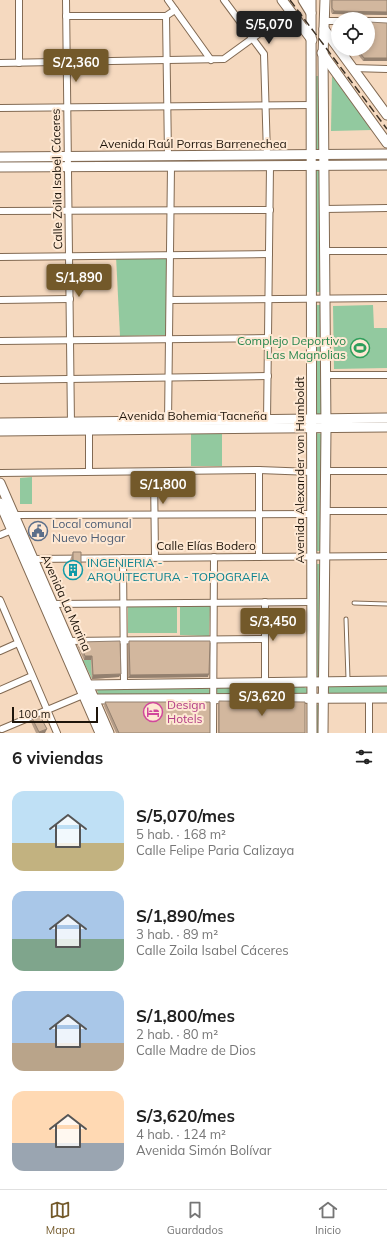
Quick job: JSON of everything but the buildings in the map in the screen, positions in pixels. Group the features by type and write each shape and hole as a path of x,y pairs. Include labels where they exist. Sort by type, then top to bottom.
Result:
{"street":[{"path":"19,0 19,63"},
{"name":"Calle Zoila Isabel Cáceres","path":"66,0 71,425"},
{"path":"169,0 211,60"},
{"path":"224,0 265,57 267,155"},
{"path":"282,0 323,55 338,68 387,143"},
{"path":"303,0 311,13 324,25 341,54 387,115"},
{"name":"Avenida Alexander von Humboldt","path":"312,0 312,733"},
{"name":"Avenida Alexander von Humboldt","path":"323,733 326,423 325,155 323,70 324,0"},
{"path":"66,16 166,16 175,10"},
{"path":"0,64 224,59 290,11"},
{"path":"166,16 168,156"},
{"path":"375,21 387,21"},
{"path":"324,25 331,23"},
{"path":"312,72 338,68 387,69"},
{"path":"0,108 168,108 312,105"},
{"name":"Avenida Raúl Porras Barrenechea","path":"0,157 387,154"},
{"name":"Avenida Raúl Porras Barrenechea","path":"0,167 387,165"},
{"path":"168,424 171,166"},
{"path":"267,424 270,166"},
{"path":"325,209 387,208"},
{"path":"0,211 270,210"},
{"path":"325,251 387,251"},
{"path":"0,257 269,254"},
{"path":"170,300 387,298"},
{"path":"0,300 70,299"},
{"path":"0,341 268,338"},
{"path":"326,375 387,375"},
{"path":"0,380 268,376"},
{"name":"Avenida Bohemia Tacneña","path":"326,423 387,418"},
{"name":"Avenida Bohemia Tacneña","path":"0,423 71,425 326,423 387,427"},
{"name":"Avenida Bohemia Tacneña","path":"0,431 71,425 89,429 168,424"},
{"path":"89,429 90,471"},
{"path":"259,470 259,557"},
{"path":"0,473 259,470 312,472"},
{"path":"325,471 387,471"},
{"path":"154,472 155,557"},
{"name":"Avenida La Marina","path":"0,483 14,515 29,559 64,641 83,694 100,733"},
{"name":"Avenida La Marina","path":"0,503 12,530 29,559"},
{"path":"325,511 387,511"},
{"path":"14,515 312,514"},
{"path":"0,535 12,530"},
{"name":"Calle Elías Bodero","path":"29,559 387,556"},
{"path":"213,733 214,557"},
{"path":"123,558 124,685"},
{"path":"0,600 57,733"},
{"path":"48,604 214,601 312,602"},
{"path":"265,602 265,683"},
{"path":"64,641 264,638"},
{"name":"Avenida La Marina","path":"64,641 88,685 109,733"},
{"path":"0,651 18,643"},
{"path":"0,690 32,676"},
{"path":"2,729 83,694 88,685 387,682"},
{"path":"83,694 94,699 387,698"},
{"path":"369,698 369,733"}],"lane":[{"path":"354,603 387,604"},
{"path":"346,619 348,682"}],"green space":[{"path":"315,76 322,76 322,150 316,150"},
{"path":"332,76 372,130 331,131"},
{"path":"316,170 322,170 323,292 316,292"},
{"path":"116,256 167,256 168,335 120,336"},
{"path":"316,305 323,305 322,415 317,415"},
{"name":"Complejo Deportivo Las Magnolias","path":"373,305 374,328 387,328 387,368 334,369 333,306"},
{"path":"191,432 222,432 222,466 191,466"},
{"path":"316,433 323,434 321,551 316,551"},
{"path":"32,477 32,504 20,504 20,478"},
{"path":"315,564 322,564 320,680 314,680"},
{"path":"128,606 177,606 177,633 128,633"},
{"path":"180,606 210,606 209,636 180,635"},
{"path":"83,660 91,660 92,679"},
{"path":"387,685 387,694 328,694 326,692 326,688 328,686"},
{"path":"218,686 304,687 308,689 306,695 218,695 216,689"},
{"path":"205,687 210,690 210,693 206,695 101,695 98,694 97,690 99,688"},
{"path":"314,704 319,705 319,733 314,733"}],"railway":[{"path":"290,0 387,129"}],"place":[{"name":"Complejo Deportivo Las Magnolias","path":"360,348"},
{"name":"Local comunal Nuevo Hogar","path":"38,531"},
{"name":"INGENIERIA - ARQUITECTURA - TOPOGRAFIA","path":"73,570"},
{"name":"Design Hotels","path":"153,712"}]}
